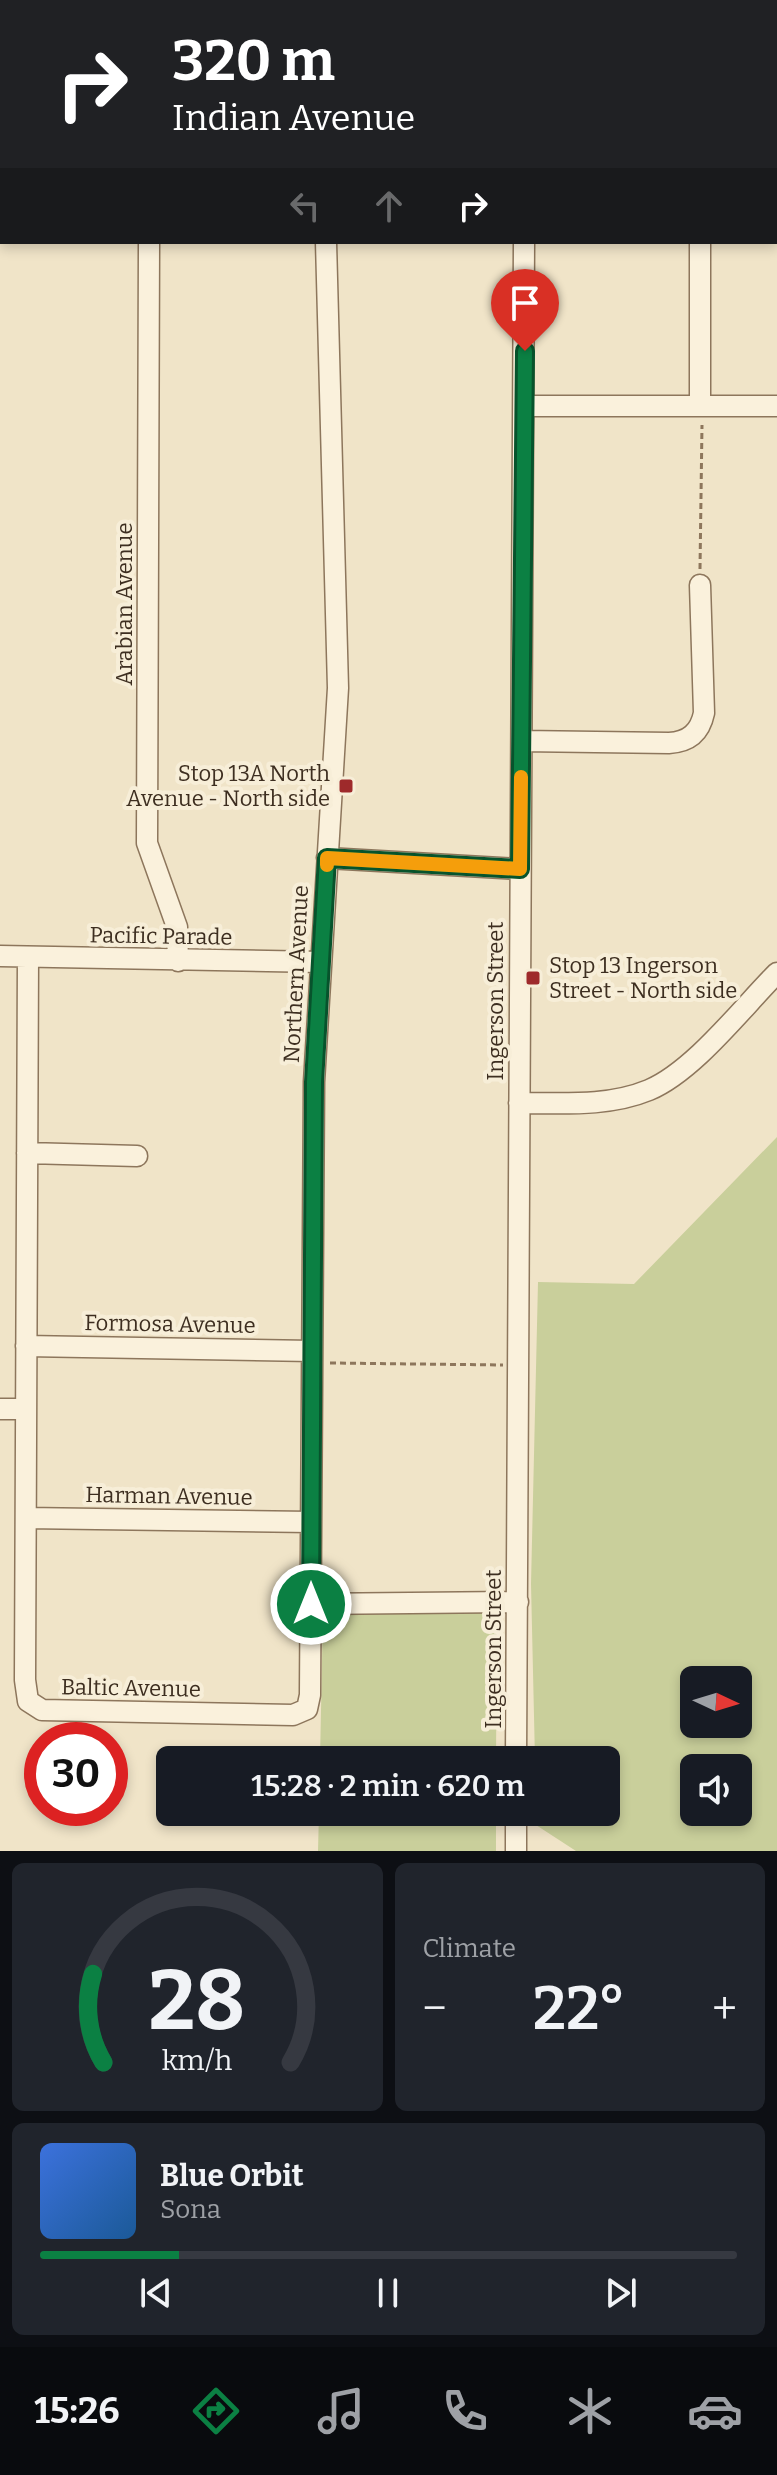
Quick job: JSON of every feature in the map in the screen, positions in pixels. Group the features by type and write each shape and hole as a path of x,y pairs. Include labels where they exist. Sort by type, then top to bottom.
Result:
{"street":[{"name":"Arabian Avenue","path":"149,244 147,843 177,927 178,961"},
{"name":"Northern Avenue","path":"307,1709 311,1604 314,1082 338,688 326,244"},
{"name":"Ingerson Street","path":"516,1746 524,244"},
{"path":"700,244 700,406"},
{"path":"525,406 777,406"},
{"path":"522,741 669,743 688,739 699,728 704,713 700,585"},
{"path":"327,858 520,869"},
{"name":"Pacific Parade","path":"0,956 321,962"},
{"name":"Baltic Avenue","path":"28,957 25,1680 28,1701 42,1710 293,1715 307,1709"},
{"path":"519,1103 599,1102 650,1090 687,1063 777,973"},
{"path":"27,1153 137,1156"},
{"name":"Formosa Avenue","path":"26,1346 312,1356"},
{"path":"0,1409 26,1409"},
{"name":"Harman Avenue","path":"26,1518 311,1522"},
{"path":"311,1604 518,1602"},
{"path":"516,1826 516,1851"}],"path":[{"path":"700,406 700,585"},
{"path":"312,1356 519,1365"}],"green space":[{"path":"777,1137 777,1851 576,1851 538,1826 620,1826 620,1746 535,1746 531,1584 538,1282 634,1284"},
{"path":"497,1608 496,1746 320,1746 323,1611"},
{"path":"319,1826 496,1826 496,1851 318,1851"}],"slow traffic":[{"path":"327,865 327,858 520,869 521,777"}],"place":[{"name":"Stop 13A North Avenue - North side","path":"346,786"},
{"name":"Stop 13 Ingerson Street - North side","path":"533,978"}],"route":[{"path":"311,1604 314,1082 327,858 520,869 525,351"}]}
